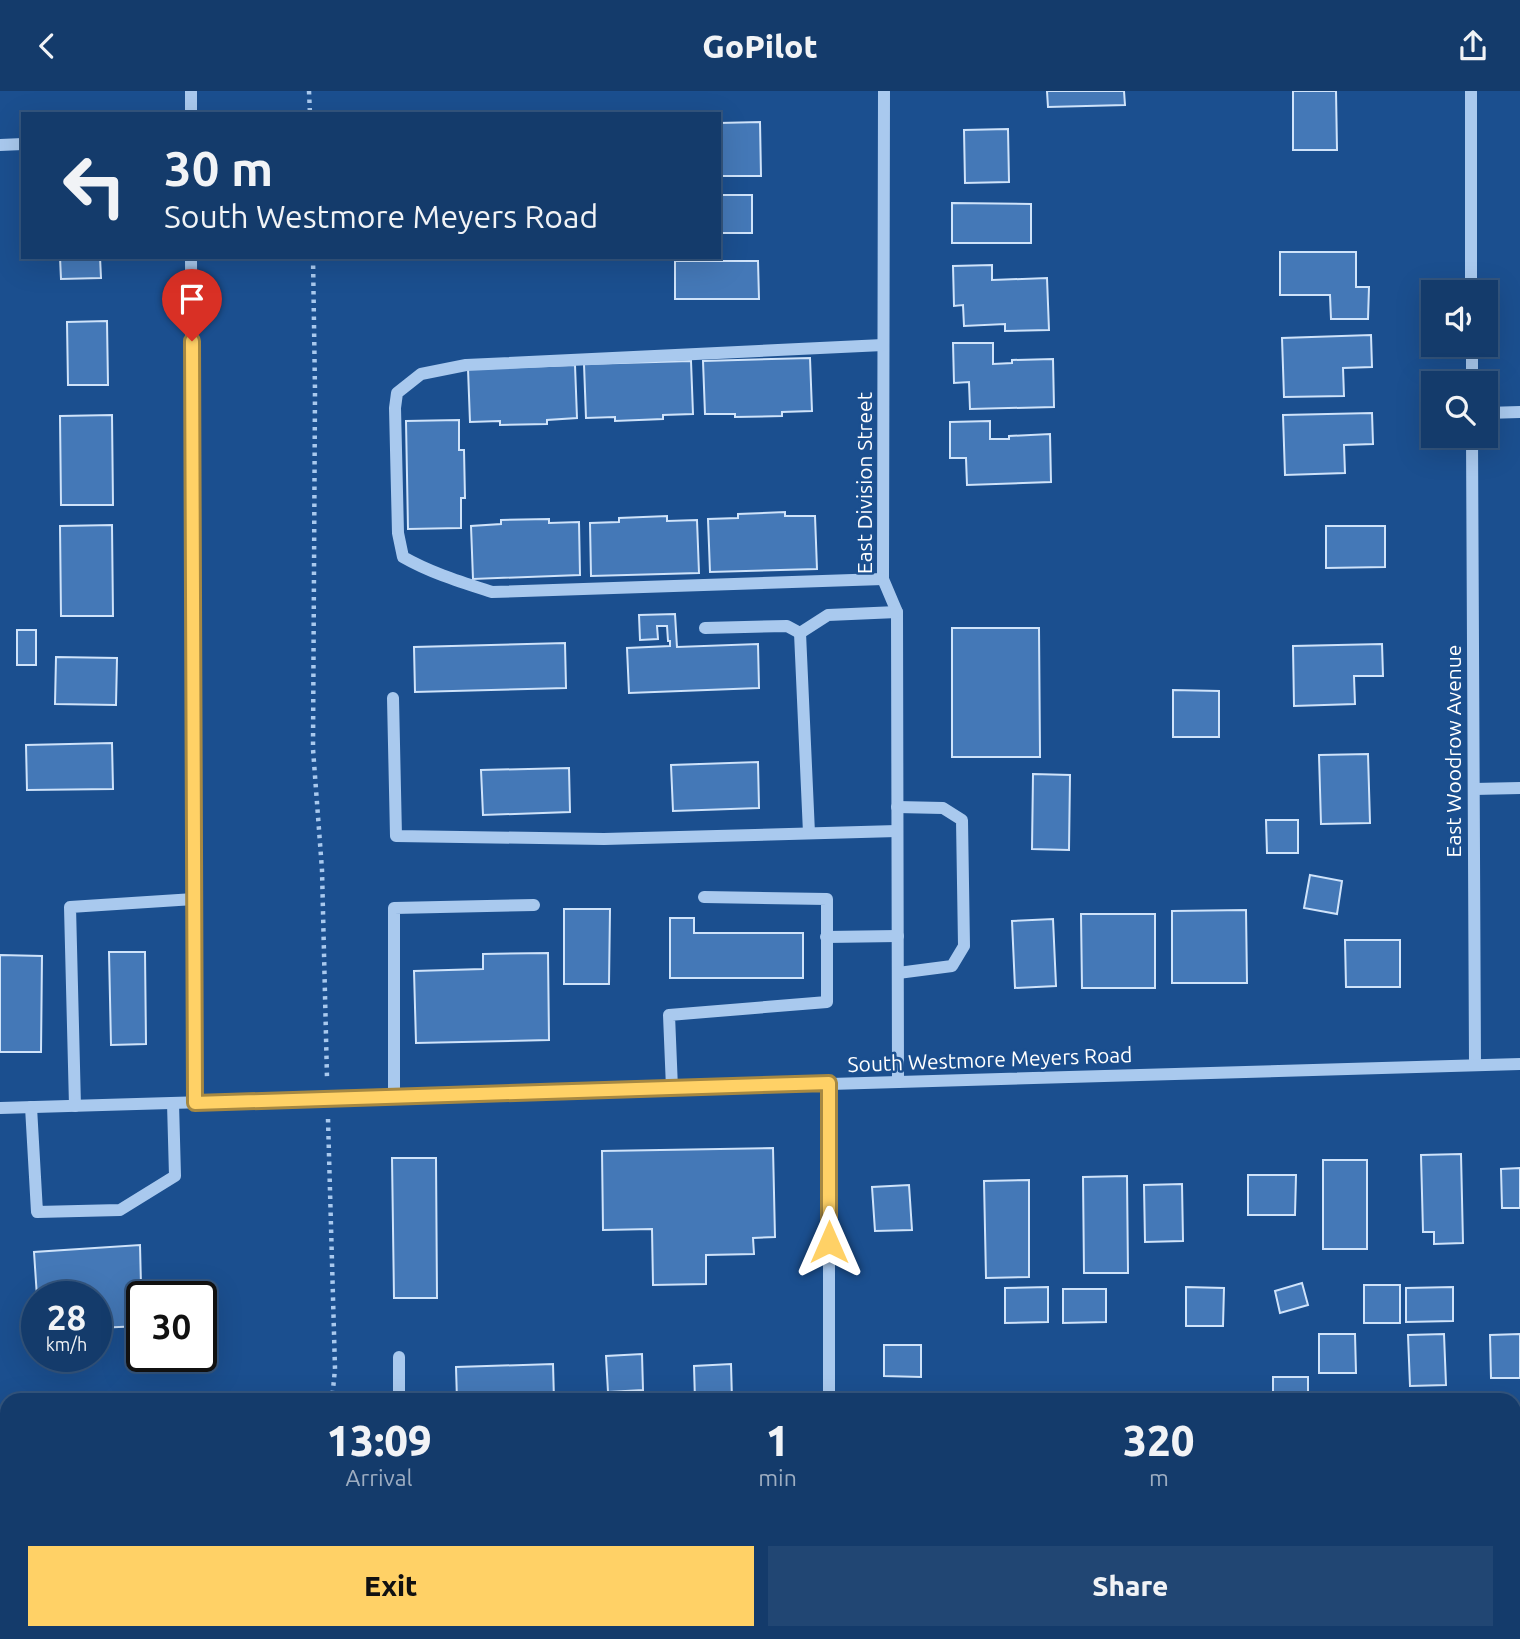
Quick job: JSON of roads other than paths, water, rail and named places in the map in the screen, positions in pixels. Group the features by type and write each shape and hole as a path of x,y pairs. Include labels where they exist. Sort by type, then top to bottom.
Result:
{"street":[{"path":"191,91 191,112"},
{"name":"East Division Street","path":"884,91 883,579 897,613 898,1082"},
{"path":"1471,91 1471,280"},
{"path":"0,145 21,144"},
{"path":"191,259 195,1103"},
{"path":"883,345 466,365 421,374 397,394 395,408 398,533 403,557 423,569 492,592 883,579"},
{"path":"1498,413 1520,412"},
{"name":"East Woodrow Avenue","path":"1472,448 1475,1065"},
{"path":"800,633 828,615 897,613"},
{"path":"705,628 787,626 800,633"},
{"path":"800,633 809,833"},
{"path":"393,698 396,836 604,839 897,831"},
{"path":"1474,789 1520,788"},
{"path":"897,807 943,807 962,820 964,946 952,966 898,974"},
{"path":"672,1088 669,1015 827,1002 827,899 704,897"},
{"path":"75,1106 70,907 194,899"},
{"path":"394,1096 394,908 534,905"},
{"path":"827,937 898,936"},
{"name":"South Westmore Meyers Road","path":"0,1108 1520,1064"},
{"path":"829,1083 829,1393"},
{"path":"31,1107 37,1212 120,1210 175,1176 173,1103"},
{"path":"399,1357 399,1393"}]}
